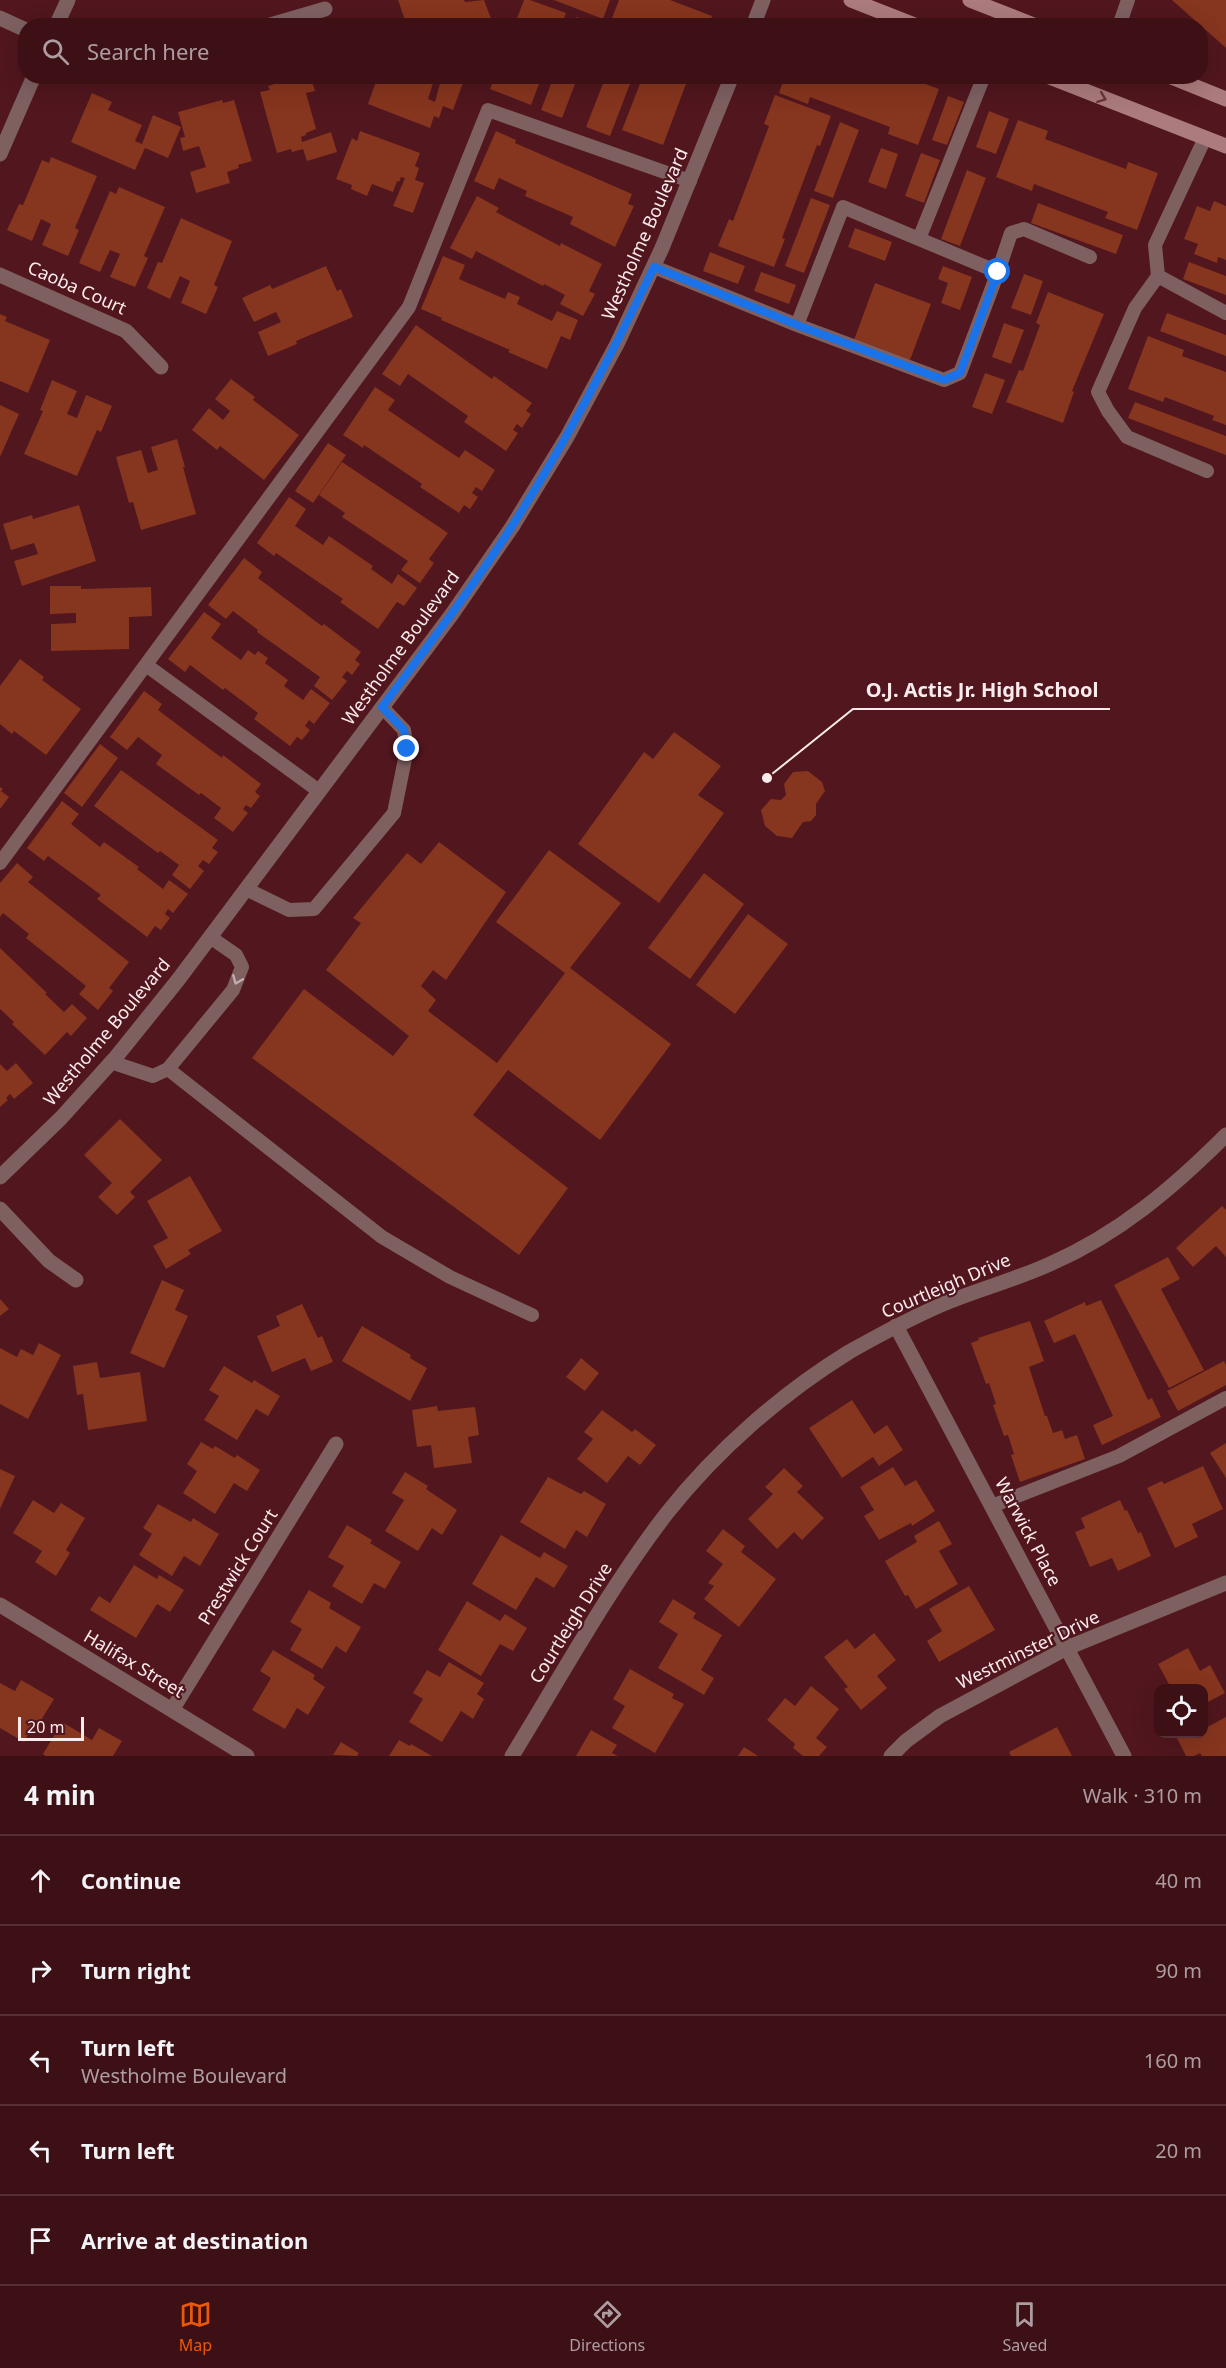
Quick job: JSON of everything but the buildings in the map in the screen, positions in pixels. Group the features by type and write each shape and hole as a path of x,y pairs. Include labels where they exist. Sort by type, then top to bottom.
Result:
{"main road":[{"path":"851,0 897,18"},
{"path":"970,0 1016,18"},
{"path":"1067,84 1226,146"},
{"path":"1188,84 1226,99"}],"street":[{"path":"60,18 68,0"},
{"path":"756,18 763,0"},
{"path":"294,18 324,9"},
{"path":"0,18 18,26"},
{"path":"0,154 31,84"},
{"name":"Westholme Boulevard","path":"0,1177 61,1118 111,1062 210,937 452,614 518,517 567,437 654,267 729,84"},
{"name":"Caoba Court","path":"0,275 126,331 161,367"},
{"name":"Courtleigh Drive","path":"512,1756 632,1562 668,1513 708,1466 753,1424 797,1388 848,1353 896,1326 941,1305 1050,1264 1098,1240 1149,1206 1189,1172 1226,1135"},
{"path":"0,1209 49,1261 76,1280"},
{"name":"Warwick Place","path":"896,1326 1124,1756"},
{"name":"Prestwick Court","path":"172,1710 336,1444"},
{"name":"Westminster Drive","path":"891,1756 906,1741 940,1716 1067,1648 1226,1583"},
{"name":"Halifax Street","path":"0,1605 247,1756"}],"lane":[{"path":"1122,18 1128,0"},
{"path":"919,239 981,84"},
{"path":"0,863 409,307 488,110 690,182"},
{"path":"1205,138 1155,245 1158,276 1135,308 1098,392 1108,411 1127,437 1207,471"},
{"path":"797,325 843,207 998,272"},
{"path":"654,267 797,325 944,380 960,373 1011,233 1024,230 1090,257"},
{"path":"1158,276 1226,313"},
{"path":"146,664 319,791"},
{"path":"246,889 289,910 314,909 394,813 407,749 404,730 382,707"},
{"path":"111,1062 153,1076 168,1069 233,990 242,967 236,955 210,937"},
{"path":"168,1069 382,1237 450,1277 532,1315"},
{"path":"992,1506 1119,1456 1226,1398"}],"place":[{"name":"O.J. Actis Jr. High School","path":"767,778"}],"route":[{"path":"407,749 404,730 382,707 452,614 512,527 567,437 617,344 654,267 797,325 944,380 960,373 998,272"}]}
